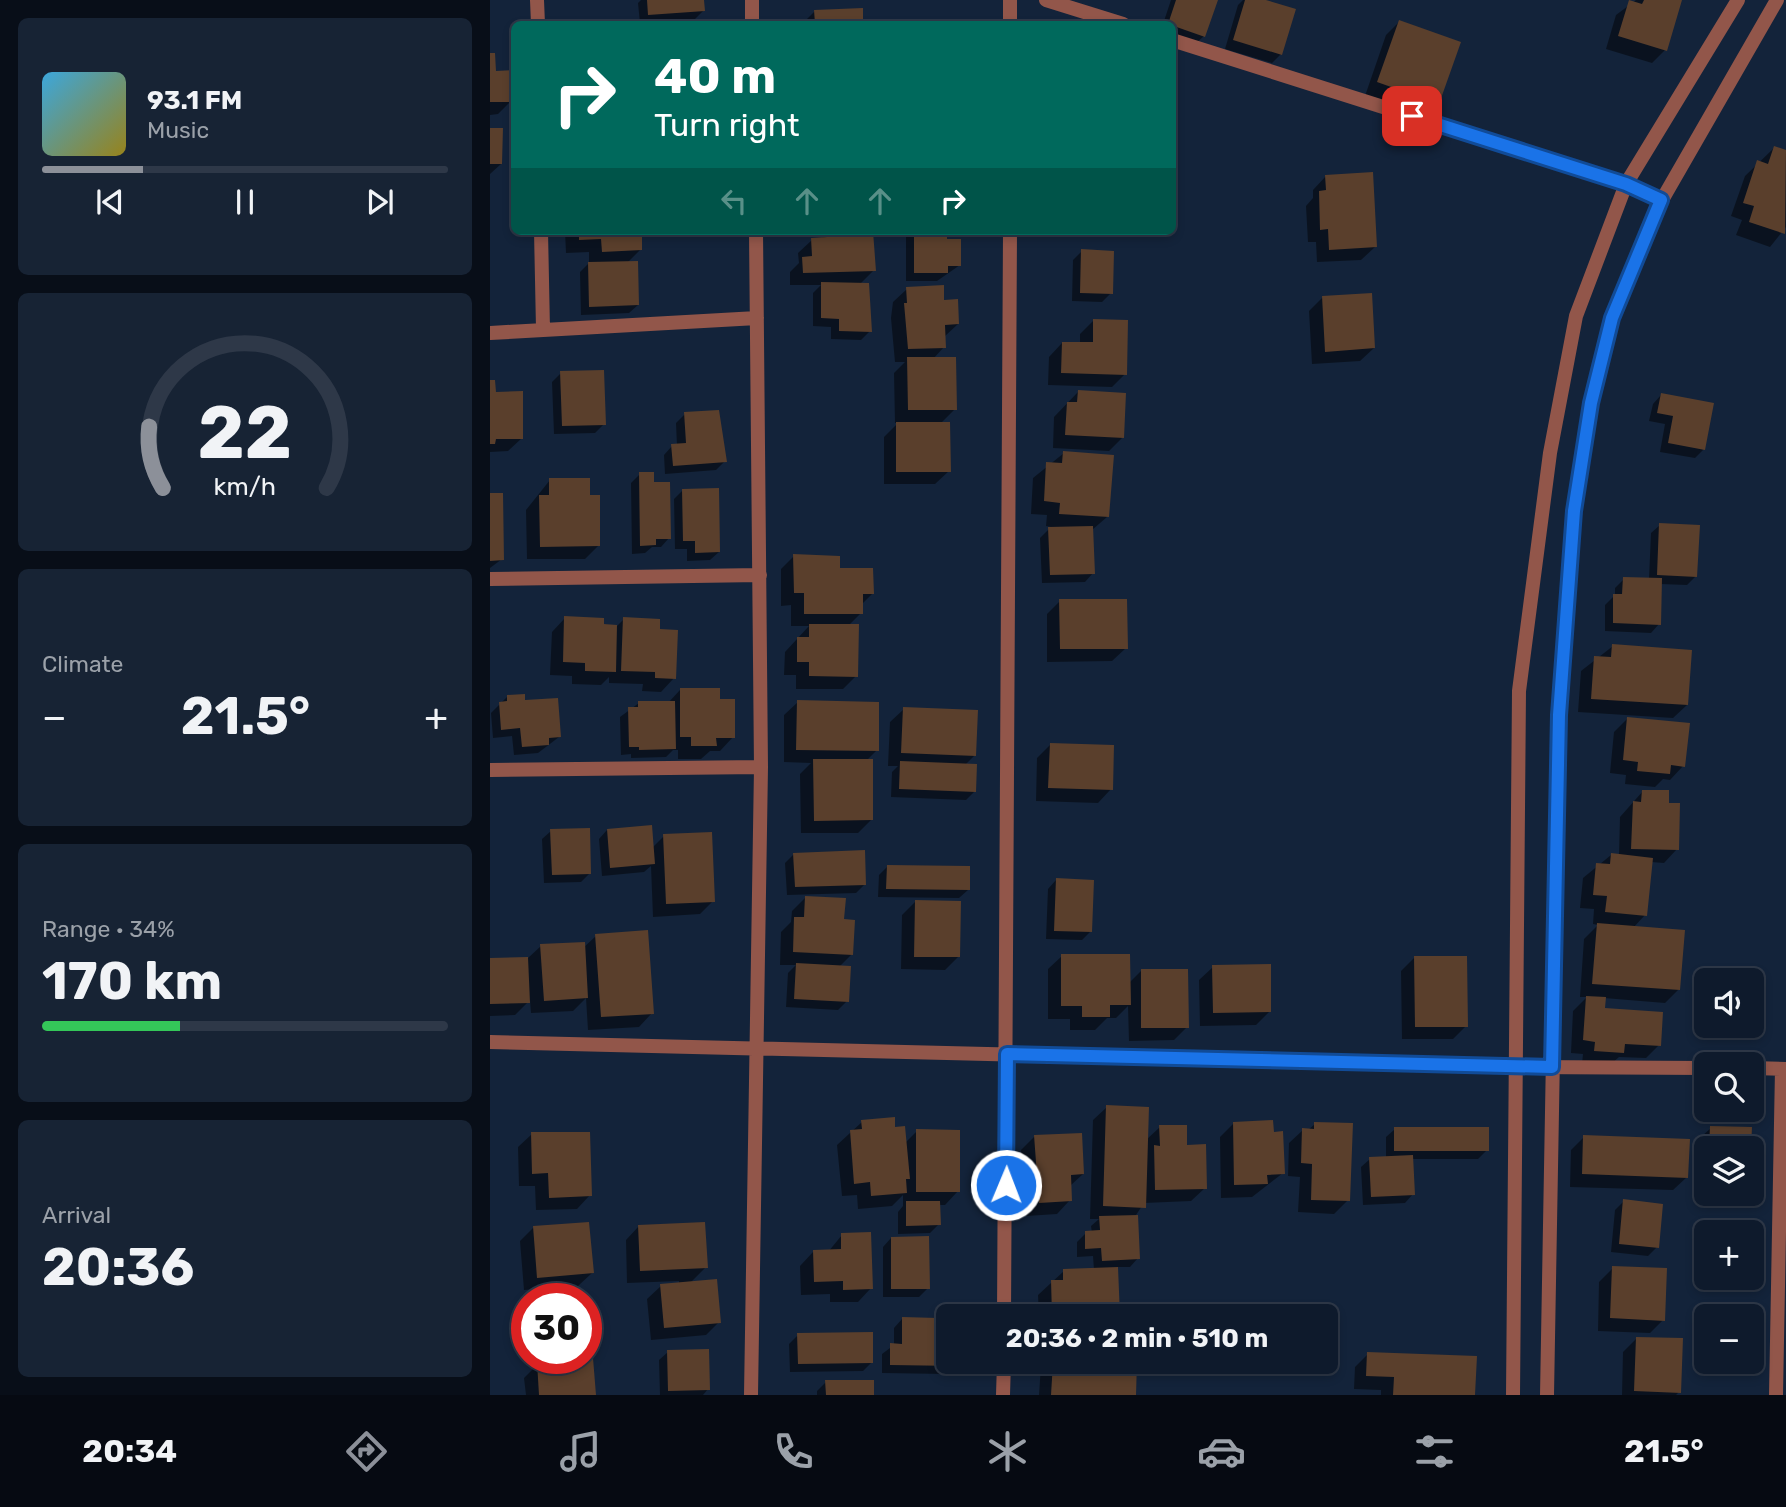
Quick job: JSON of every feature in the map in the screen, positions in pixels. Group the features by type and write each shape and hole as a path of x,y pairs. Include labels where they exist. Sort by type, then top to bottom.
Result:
{"street":[{"path":"537,0 538,21"},
{"path":"752,0 752,21"},
{"path":"1010,0 1010,21"},
{"path":"1046,0 1113,21"},
{"path":"1513,1395 1520,691 1550,453 1576,316 1626,184 1738,0"},
{"path":"1548,1395 1559,715 1574,511 1591,403 1612,318 1661,200 1777,0"},
{"path":"1176,41 1626,184 1661,200"},
{"path":"541,235 543,329"},
{"path":"751,1395 761,767 756,235"},
{"path":"1004,1304 1010,235"},
{"path":"490,333 757,318"},
{"path":"490,579 760,575"},
{"path":"490,770 761,767"},
{"path":"490,1042 1518,1068 1694,1068"},
{"path":"1764,1068 1784,1069 1776,1395"},
{"path":"1003,1395 1004,1374"}],"building":[{"path":"647,0 704,0 705,11 648,15"},
{"path":"1176,0 1218,0 1205,37 1176,27 1176,21 1169,21"},
{"path":"1245,0 1266,0 1296,9 1282,55 1233,40"},
{"path":"1629,0 1642,4 1644,0 1682,0 1667,51 1618,36"},
{"path":"863,8 863,21 815,21 814,10"},
{"path":"1399,20 1461,42 1439,104 1377,82"},
{"path":"490,53 495,53 496,71 511,70 511,102 490,102"},
{"path":"490,128 503,128 502,164 490,164"},
{"path":"1774,146 1786,150 1785,234 1749,222 1754,206 1743,203 1757,160 1768,164"},
{"path":"1373,172 1377,247 1329,250 1328,229 1320,230 1319,191 1326,190 1325,175"},
{"path":"579,235 642,235 642,250 602,252 601,239 579,240"},
{"path":"873,235 876,271 803,273 802,257 812,256 811,238"},
{"path":"914,235 947,235 947,239 961,239 961,266 948,266 948,273 914,273"},
{"path":"1081,249 1114,251 1113,294 1080,293"},
{"path":"638,261 639,305 589,307 588,262"},
{"path":"821,282 869,283 872,332 839,331 839,319 821,318"},
{"path":"944,285 944,300 958,299 959,324 945,325 946,348 908,349 904,303 907,303 906,287"},
{"path":"1372,293 1375,348 1325,352 1322,296"},
{"path":"1093,319 1128,320 1127,375 1061,373 1062,342 1093,342"},
{"path":"907,357 956,357 957,410 908,410"},
{"path":"604,370 606,425 562,426 560,371"},
{"path":"490,380 495,380 496,392 523,391 523,439 496,439 495,444 490,444"},
{"path":"1078,390 1126,393 1124,438 1065,435 1067,402 1077,402"},
{"path":"1661,393 1714,403 1705,450 1668,443 1673,416 1657,413"},
{"path":"719,410 727,462 673,466 671,444 686,443 684,412"},
{"path":"896,422 950,422 951,472 896,472"},
{"path":"1063,451 1114,455 1109,517 1059,514 1060,503 1044,501 1046,462 1062,463"},
{"path":"639,472 654,472 654,482 670,482 671,539 656,539 656,545 640,546"},
{"path":"549,478 590,478 590,495 600,495 600,546 540,547 539,495 549,495"},
{"path":"719,488 720,552 695,553 695,541 683,541 682,489"},
{"path":"490,493 503,493 504,560 490,561"},
{"path":"1659,523 1700,525 1697,577 1657,575"},
{"path":"1093,526 1095,574 1050,575 1048,527"},
{"path":"793,554 840,556 840,568 873,568 874,594 863,594 863,614 804,614 804,593 794,593"},
{"path":"1623,577 1662,578 1661,625 1613,623 1613,594 1622,594"},
{"path":"1059,599 1127,599 1128,649 1060,649"},
{"path":"564,616 604,618 604,624 617,625 616,672 585,671 585,663 563,662"},
{"path":"623,617 660,619 660,629 678,630 676,679 655,678 655,672 621,671"},
{"path":"809,624 859,624 858,677 809,676 809,662 797,662 797,637 809,637"},
{"path":"1612,644 1692,650 1688,705 1591,699 1594,656 1611,657"},
{"path":"680,688 720,688 720,699 735,699 735,738 716,738 717,746 691,746 691,737 680,737"},
{"path":"525,694 525,700 558,698 561,737 549,738 549,745 522,747 520,728 501,730 499,702 507,701 507,695"},
{"path":"797,700 879,702 879,751 796,750"},
{"path":"638,701 675,701 676,749 639,750 639,747 629,747 628,707 638,707"},
{"path":"903,707 978,710 976,756 901,753"},
{"path":"1627,717 1690,723 1685,767 1671,765 1670,774 1637,771 1638,762 1623,760"},
{"path":"1050,743 1114,745 1113,790 1048,788"},
{"path":"813,759 873,759 873,820 814,821"},
{"path":"900,761 977,764 976,792 899,789"},
{"path":"1642,790 1669,790 1669,803 1680,803 1679,850 1631,849 1633,801 1641,802"},
{"path":"652,825 655,864 610,868 607,829"},
{"path":"590,828 591,874 552,875 550,829"},
{"path":"712,832 715,902 666,904 663,834"},
{"path":"865,850 866,885 795,887 793,853"},
{"path":"1611,853 1653,858 1647,916 1605,912 1607,896 1593,895 1596,863 1610,864"},
{"path":"887,865 970,866 970,890 886,889"},
{"path":"1056,878 1094,880 1092,932 1054,931"},
{"path":"805,896 846,898 844,919 855,920 853,955 793,952 794,917 804,917"},
{"path":"915,900 961,901 960,957 914,957"},
{"path":"1597,923 1685,930 1680,990 1592,984"},
{"path":"648,930 654,1014 601,1017 595,934"},
{"path":"585,942 588,998 544,1001 540,944"},
{"path":"1061,954 1130,954 1131,1005 1110,1005 1110,1017 1082,1017 1082,1006 1061,1006"},
{"path":"1414,956 1467,956 1468,1027 1415,1027"},
{"path":"528,957 530,1003 490,1004 490,958"},
{"path":"796,963 851,966 849,1002 794,999"},
{"path":"1271,964 1271,1012 1213,1013 1212,965"},
{"path":"1141,969 1188,969 1189,1028 1141,1028"},
{"path":"1586,996 1606,997 1605,1008 1663,1012 1661,1046 1625,1044 1624,1053 1594,1051 1595,1042 1583,1040"},
{"path":"1106,1105 1149,1107 1146,1208 1103,1206"},
{"path":"895,1117 895,1127 905,1126 910,1179 906,1179 907,1193 871,1196 870,1182 854,1184 850,1130 862,1129 861,1120"},
{"path":"1273,1120 1274,1132 1283,1131 1285,1174 1267,1175 1268,1184 1234,1185 1233,1122"},
{"path":"1314,1122 1353,1123 1350,1201 1311,1200 1312,1164 1301,1163 1302,1128 1314,1129"},
{"path":"1159,1125 1187,1125 1187,1145 1206,1144 1207,1189 1155,1190 1154,1145 1160,1146"},
{"path":"1710,1126 1752,1127 1752,1136 1710,1136"},
{"path":"1394,1127 1489,1127 1489,1151 1394,1151"},
{"path":"916,1129 960,1130 960,1192 916,1192"},
{"path":"531,1132 590,1132 592,1196 549,1198 548,1173 532,1174"},
{"path":"1082,1133 1084,1174 1071,1175 1072,1201 1039,1203 1034,1135"},
{"path":"1583,1135 1690,1139 1688,1178 1582,1174"},
{"path":"1413,1155 1415,1195 1371,1197 1369,1157"},
{"path":"1623,1199 1663,1204 1659,1248 1619,1244"},
{"path":"906,1201 940,1201 941,1225 906,1226"},
{"path":"1138,1215 1140,1259 1102,1261 1101,1248 1085,1249 1085,1231 1100,1230 1099,1216"},
{"path":"589,1222 594,1273 537,1278 533,1226"},
{"path":"705,1222 708,1268 640,1271 638,1225"},
{"path":"871,1232 873,1289 843,1290 843,1281 814,1282 813,1250 841,1249 841,1233"},
{"path":"929,1236 930,1289 891,1289 891,1237"},
{"path":"1612,1266 1667,1268 1665,1321 1610,1318"},
{"path":"1118,1267 1120,1304 1052,1304 1051,1280 1063,1280 1063,1269"},
{"path":"717,1279 721,1323 664,1328 660,1284"},
{"path":"902,1317 936,1318 936,1366 890,1365 890,1343 902,1344"},
{"path":"873,1332 873,1363 798,1364 797,1333"},
{"path":"1636,1337 1683,1338 1681,1393 1634,1391"},
{"path":"709,1349 710,1390 668,1391 667,1350"},
{"path":"1367,1352 1477,1356 1475,1395 1393,1395 1394,1377 1366,1376"},
{"path":"538,1374 594,1374 596,1395 539,1395"},
{"path":"1052,1374 1137,1374 1136,1395 1051,1395"},
{"path":"825,1380 874,1380 874,1395 826,1395"}],"route":[{"path":"1006,1185 1007,1054 1552,1067 1559,715 1574,511 1591,403 1612,318 1661,200 1626,184 1412,116"}]}
